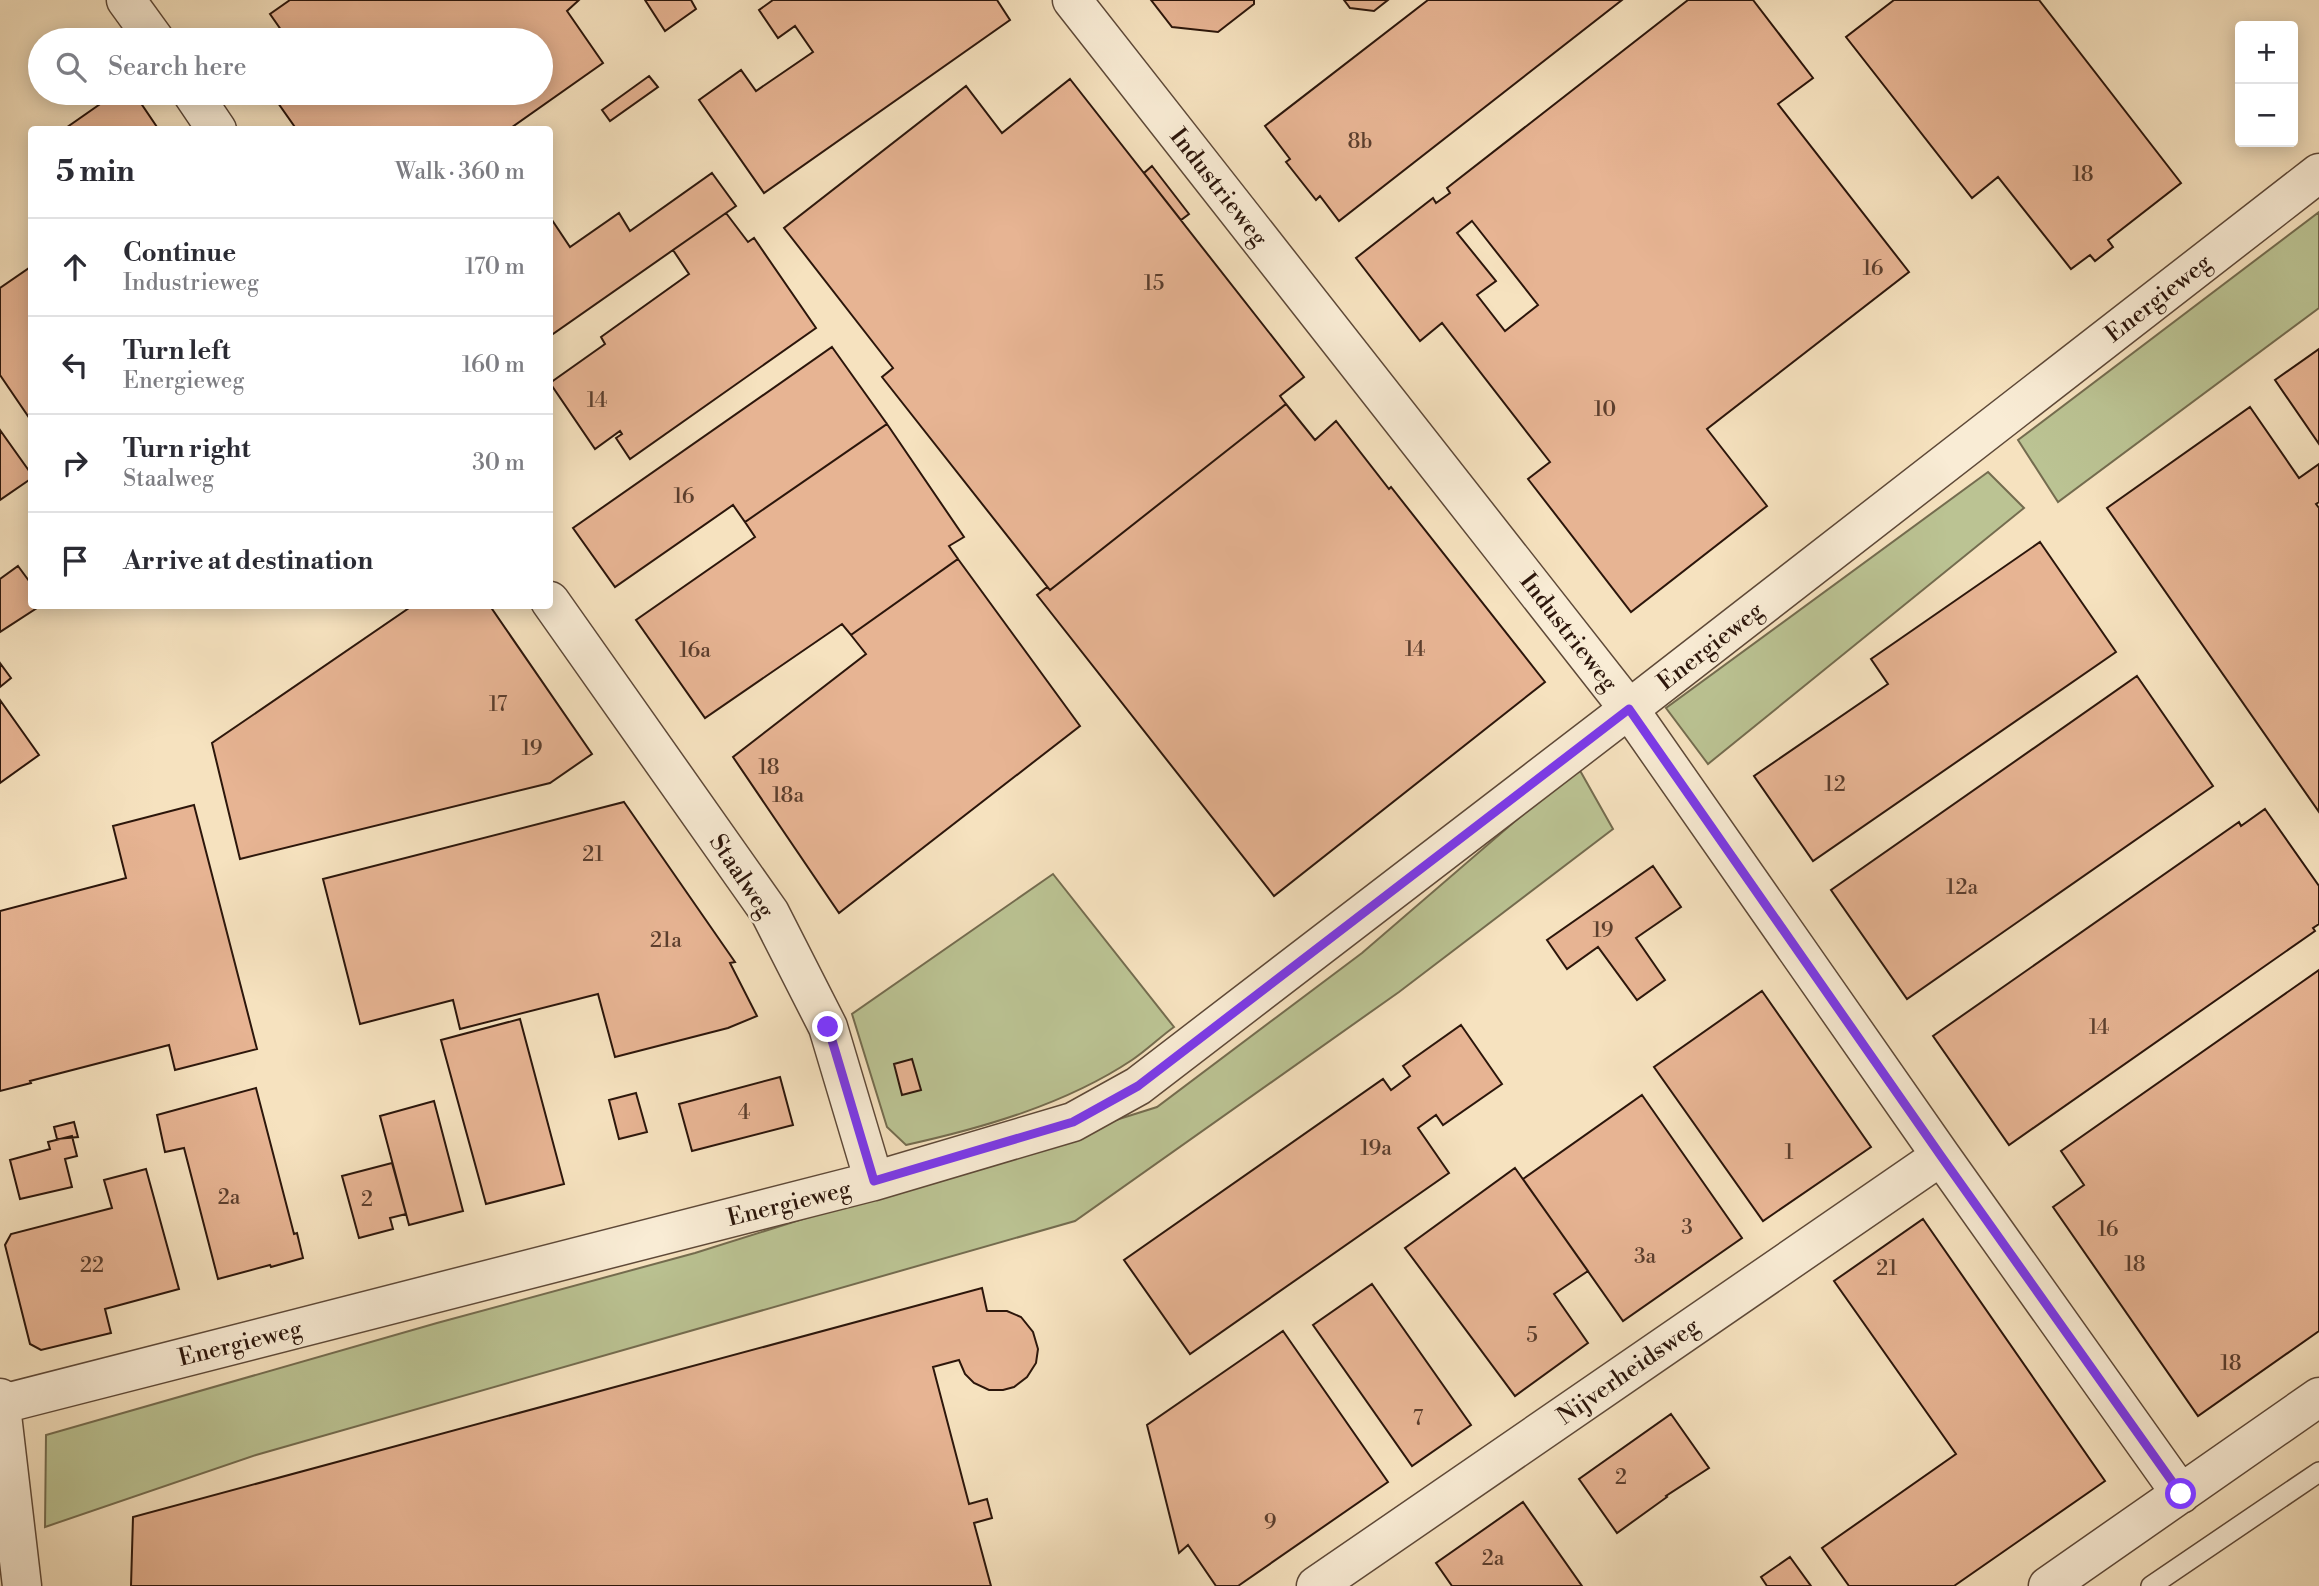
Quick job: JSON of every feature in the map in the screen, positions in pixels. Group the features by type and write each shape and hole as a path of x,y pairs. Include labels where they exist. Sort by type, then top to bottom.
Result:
{"street":[{"path":"126,0 146,28"},
{"name":"Industrieweg","path":"1072,0 1629,709 2181,1494"},
{"path":"200,105 214,126"},
{"name":"Energieweg","path":"1,1401 874,1181 1073,1122 1138,1086 2319,173"},
{"name":"Staalweg","path":"553,605 769,914 828,1027 874,1181"},
{"name":"Nijverheidsweg","path":"1316,1586 1941,1156"},
{"path":"2048,1586 2319,1397"},
{"path":"1,1401 22,1586"}],"lane":[{"path":"2151,1586 2319,1472"}],"green space":[{"path":"2319,212 2319,308 2058,502 2018,440"},
{"path":"1988,472 2024,508 1708,764 1666,708"},
{"path":"1578,767 1613,829 1399,992 1075,1221 256,1455 45,1527 46,1435 437,1323 695,1253 1157,1107 1362,953"},
{"path":"1053,874 1174,1027 1132,1060 1106,1076 1052,1102 965,1131 906,1145 887,1127 852,1014"}],"building":[{"path":"290,0 579,0 567,11 603,63 553,98 553,28 280,28 270,14"},
{"path":"645,0 691,0 696,9 665,31"},
{"path":"773,0 997,0 1010,20 764,193 699,100 741,70 756,91 813,52 795,26 778,38 759,10"},
{"path":"1151,0 1254,0 1254,4 1218,32 1172,27"},
{"path":"1344,0 1388,0 1374,11 1350,8"},
{"path":"1428,0 1622,0 1339,221 1320,196 1316,200 1286,162 1290,159 1265,126"},
{"path":"1688,0 1753,0 1813,78 1778,104 1909,272 1707,429 1767,506 1631,612 1528,479 1550,462 1442,323 1420,341 1356,258 1433,198 1436,203 1450,193 1447,188","holes":["1472,221 1538,305 1505,331 1477,295 1496,281 1457,233"]},
{"path":"1894,0 2039,0 2181,183 2108,240 2113,247 2095,261 2090,255 2071,269 1998,177 1972,198 1846,37"},
{"path":"649,76 658,87 610,121 602,110"},
{"path":"1070,79 1304,377 1280,396 1286,404 1050,590 882,377 893,368 784,228 966,86 1002,133"},
{"path":"99,105 142,105 156,126 69,126"},
{"path":"279,105 543,105 514,126 294,126"},
{"path":"1152,166 1189,214 1181,220 1144,173"},
{"path":"712,173 736,206 553,334 553,222 570,247 619,213 630,231"},
{"path":"726,213 748,242 754,238 816,328 630,459 616,438 622,434 620,431 595,449 553,387 553,381 605,344 601,337 689,274 673,250"},
{"path":"28,269 28,416 0,375 0,288"},
{"path":"832,347 887,424 745,522 733,505 615,587 573,528"},
{"path":"2319,349 2319,444 2275,380"},
{"path":"1286,404 1315,440 1336,421 1545,682 1274,896 1037,595 1047,587 1050,590"},
{"path":"2250,407 2299,478 2319,464 2319,502 2316,504 2319,508 2319,812 2107,508"},
{"path":"887,424 964,537 949,546 958,559 851,635 842,624 705,718 636,620 755,537 745,522"},
{"path":"0,430 28,469 28,481 0,500"},
{"path":"2040,542 2116,652 1813,861 1754,776 1888,684 1871,659"},
{"path":"958,559 1080,726 839,913 733,757 866,654 851,635"},
{"path":"18,566 28,580 28,609 35,609 0,632 0,579"},
{"path":"408,609 492,609 592,754 550,783 240,859 212,743"},
{"path":"0,663 11,678 0,687"},
{"path":"2137,676 2213,786 1907,999 1831,890"},
{"path":"0,700 39,755 0,783"},
{"path":"624,802 735,962 730,963 757,1016 728,1028 615,1057 598,994 460,1029 453,1000 360,1024 323,879"},
{"path":"194,805 257,1049 175,1070 169,1045 0,1091 0,911 126,878 113,826"},
{"path":"2265,809 2319,886 2319,924 2313,928 2315,931 2009,1145 1933,1036 2239,822 2241,826"},
{"path":"1653,866 1681,907 1636,938 1665,980 1637,1000 1598,947 1567,969 1547,940"},
{"path":"2319,970 2319,1331 2198,1416 2053,1207 2084,1185 2061,1151"},
{"path":"1762,991 1871,1147 1763,1221 1654,1067"},
{"path":"520,1019 564,1184 486,1204 441,1040"},
{"path":"1461,1025 1502,1084 1443,1125 1436,1115 1418,1128 1449,1173 1190,1354 1124,1260 1383,1079 1391,1090 1410,1076 1403,1066"},
{"path":"912,1059 921,1090 902,1095 894,1064"},
{"path":"780,1077 793,1125 692,1151 679,1104"},
{"path":"256,1088 294,1234 297,1233 303,1258 218,1279 184,1148 165,1152 157,1115"},
{"path":"636,1093 647,1132 619,1139 609,1100"},
{"path":"1642,1095 1742,1238 1623,1321 1523,1179"},
{"path":"434,1101 463,1211 409,1225 380,1116"},
{"path":"74,1122 78,1137 57,1139 54,1127"},
{"path":"72,1136 77,1156 65,1159 72,1187 20,1199 10,1160 50,1149 48,1142"},
{"path":"392,1163 406,1214 390,1218 393,1229 359,1238 342,1176"},
{"path":"1515,1168 1588,1271 1554,1294 1588,1343 1515,1396 1405,1248"},
{"path":"146,1169 179,1289 105,1309 111,1333 41,1350 30,1344 5,1245 11,1234 112,1208 104,1180"},
{"path":"1923,1219 2105,1481 1954,1586 1849,1586 1822,1548 1956,1454 1834,1281"},
{"path":"1372,1284 1471,1425 1412,1466 1313,1325"},
{"path":"982,1288 987,1311 1007,1311 1021,1317 1033,1332 1038,1349 1036,1363 1027,1377 1014,1387 1003,1390 989,1390 974,1383 965,1374 959,1360 933,1367 969,1504 987,1499 992,1518 974,1523 991,1586 131,1586 133,1517"},
{"path":"1283,1331 1388,1482 1238,1586 1216,1586 1188,1545 1179,1553 1147,1425"},
{"path":"1671,1414 1709,1468 1617,1533 1579,1479"},
{"path":"1523,1502 1582,1586 1452,1586 1436,1563"},
{"path":"1790,1557 1811,1586 1767,1586 1761,1577"}],"route":[{"path":"828,1027 874,1181 1073,1122 1138,1086 1629,709 2181,1494"}]}
